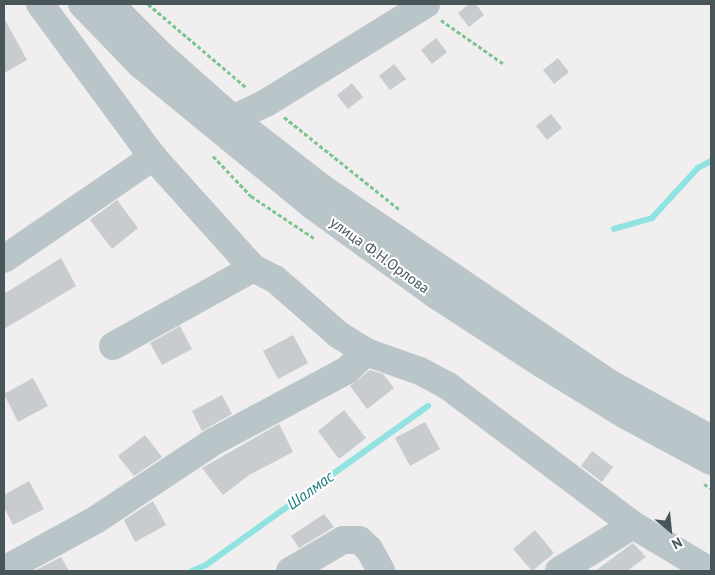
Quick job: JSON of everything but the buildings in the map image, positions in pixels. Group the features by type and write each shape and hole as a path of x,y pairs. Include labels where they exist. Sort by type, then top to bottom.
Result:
{"street":[{"path":"40,4 153,157 253,268 275,279 340,336 366,352 420,371 448,386 633,525 710,571"},
{"name":"улица Ф.Н.Орлова","path":"82,4 141,65 313,206 433,293 544,365 627,416 711,461"},
{"name":"улица Ф.Н.Орлова","path":"110,4 162,56 234,120 322,188 438,270 609,383 711,439"},
{"path":"234,120 266,103 424,5"},
{"path":"4,259 153,157"},
{"path":"113,346 253,268"},
{"path":"4,570 97,520 213,442 347,370 366,352"},
{"path":"560,571 633,525"},
{"path":"290,571 343,540 359,540 369,549 381,571"}],"path":[{"path":"148,4 266,103 403,213"},
{"path":"424,5 505,65"}],"waterway":[{"name":"Шалмас","path":"614,229 652,218 698,168 711,161"},
{"name":"Шалмас","path":"192,571 206,565 428,406"}]}
